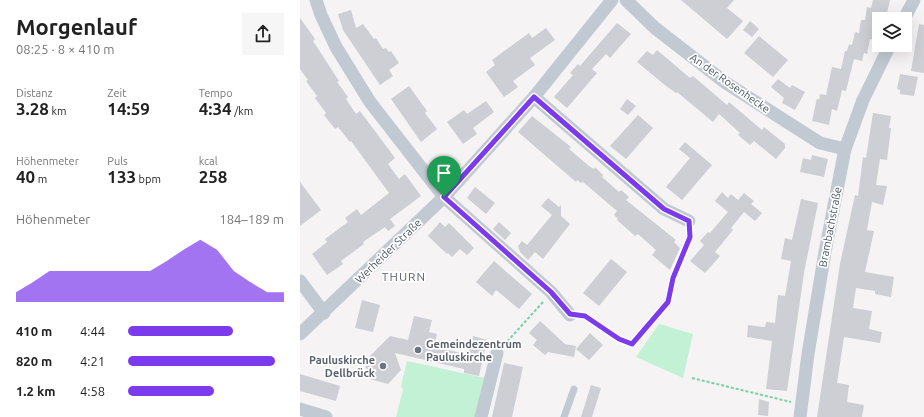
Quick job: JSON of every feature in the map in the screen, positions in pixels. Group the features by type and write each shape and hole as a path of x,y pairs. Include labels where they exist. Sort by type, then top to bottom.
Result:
{"street":[{"path":"316,0 321,15 336,47 370,102 444,197 551,292 570,314"},
{"name":"Werheider Straße","path":"300,334 324,313 444,197 534,97 612,0"},
{"name":"An der Rosenhecke","path":"626,0 655,28 726,83 820,143 845,149"},
{"path":"908,12 914,0"},
{"name":"Brambachstraße","path":"801,411 825,252 845,149 863,100 887,52"},
{"path":"534,97 664,209 689,221"},
{"path":"300,281 324,313"},
{"path":"481,417 497,353"},
{"path":"300,409 326,417"}],"lane":[{"path":"564,417 574,389"}],"path":[{"path":"570,314 585,316 619,339 632,344 668,302 673,278 690,237 689,221"},
{"path":"497,353 551,292"},
{"path":"692,378 801,411"}],"green space":[{"path":"659,324 693,334 683,378 636,357"},
{"path":"407,361 485,378 475,417 396,417 403,390 401,386"}],"building":[{"path":"681,0 734,0 727,8 743,21 727,39"},
{"path":"873,0 890,0 887,12 872,12 872,40 870,39 867,54 864,53 862,61 854,59 846,91 842,90 837,111 832,109 829,125 812,121 817,98 819,100 820,94 826,95 832,67 841,69 845,51 847,51 849,44 852,45 855,32 859,33 861,20 865,20 867,7 871,8"},
{"path":"351,10 356,28 363,24 374,39 376,38 383,49 386,48 389,52 391,51 399,63 389,70 393,76 380,85 343,30 338,14"},
{"path":"300,18 315,39 313,41 339,81 337,82 348,97 346,99 356,114 360,111 395,158 388,164 399,179 405,174 421,196 390,219 395,226 388,231 385,227 363,242 364,244 341,261 343,264 327,275 312,254 327,242 325,239 348,222 345,218 357,209 361,215 389,193 351,141 350,142 338,127 335,129 324,115 326,113 315,98 317,96 306,81 308,80 300,69"},
{"path":"750,21 759,29 752,37 743,30"},
{"path":"617,23 631,34 610,58 606,54 592,69 597,73 567,108 554,97 573,75 570,73 578,64 580,66"},
{"path":"919,24 924,25 924,73 911,71"},
{"path":"546,28 555,40 530,58 535,65 513,81 518,87 504,97 486,72 495,65 492,60 529,33 532,38"},
{"path":"759,36 788,60 773,77 744,53"},
{"path":"657,50 690,78 693,76 727,105 729,102 762,130 764,127 785,144 785,148 776,159 754,141 750,145 738,135 740,133 719,114 713,122 677,92 676,93 666,86 637,62 647,51 653,55"},
{"path":"900,74 918,77 914,96 900,94 900,90 897,89"},
{"path":"778,79 790,88 792,85 805,92 795,110 782,103 784,98 771,87"},
{"path":"409,86 427,111 425,113 437,129 421,142 391,99"},
{"path":"627,99 636,106 628,115 620,109"},
{"path":"486,101 494,112 473,128 477,134 463,144 447,122 464,110 467,114"},
{"path":"873,113 891,116 889,128 891,128 887,160 880,159 876,185 887,186 883,205 872,202 867,230 874,231 865,272 894,277 891,297 875,294 875,291 856,288 853,308 872,311 869,329 882,332 880,343 844,337 837,383 849,385 847,402 864,405 862,417 817,417 840,264 855,195 858,196 863,157 866,158"},
{"path":"638,115 653,128 626,159 610,146"},
{"path":"532,116 571,147 569,149 589,166 594,169 595,167 603,175 602,177 619,192 621,190 629,197 626,200 676,240 674,242 680,248 670,270 652,255 656,250 638,234 635,236 617,220 618,219 614,215 617,211 583,182 581,183 577,180 576,182 518,132"},
{"path":"685,142 712,165 682,200 666,187 690,158 679,149"},
{"path":"812,155 828,159 824,177 800,172 803,158 811,160"},
{"path":"300,182 321,210 300,226"},
{"path":"475,187 495,203 486,214 467,198"},
{"path":"722,192 728,198 731,194 738,200 744,193 754,201 751,204 762,213 755,221 744,212 731,228 733,230 715,252 720,256 705,273 690,261 704,245 700,241 708,232 710,233 728,212 715,201"},
{"path":"548,198 559,207 561,205 561,216 570,224 543,259 535,252 528,260 520,252 518,246 522,241 527,245 552,215 541,206"},
{"path":"801,199 818,203 804,273 787,391 766,389 772,341 747,337 748,325 765,327 766,322 775,323 778,295 785,296 791,261 781,259 785,238 792,240"},
{"path":"440,222 445,227 449,223 474,248 467,255 460,249 452,257 448,253 447,254 428,236"},
{"path":"499,222 511,233 505,240 493,229"},
{"path":"611,259 627,272 599,306 583,293"},
{"path":"494,261 532,294 519,309 496,290 492,296 476,282"},
{"path":"362,300 380,305 373,332 355,328"},
{"path":"414,316 432,320 429,332 437,334 434,346 468,355 473,336 487,340 479,376 464,373 464,369 395,353 401,370 388,384 370,379 364,362 390,336 408,340"},
{"path":"540,321 565,344 576,346 574,357 548,352 545,355 533,345 537,340 529,333"},
{"path":"590,333 603,345 589,360 576,349"},
{"path":"504,363 523,367 512,417 492,417"},
{"path":"300,374 340,386 336,401 300,391"},
{"path":"591,385 601,388 592,417 581,417"},
{"path":"759,399 769,402 768,416 758,415"}],"place":[{"name":"Gemeindezentrum Pauluskirche","path":"418,350"},
{"name":"Pauluskirche Dellbrück","path":"383,366"}],"district":[{"name":"THURN","path":"404,276"}],"route":[{"path":"534,97 664,209 689,221 690,237 673,278 668,302 632,344 619,339 585,316 570,314 551,292 444,197 534,97"}]}
